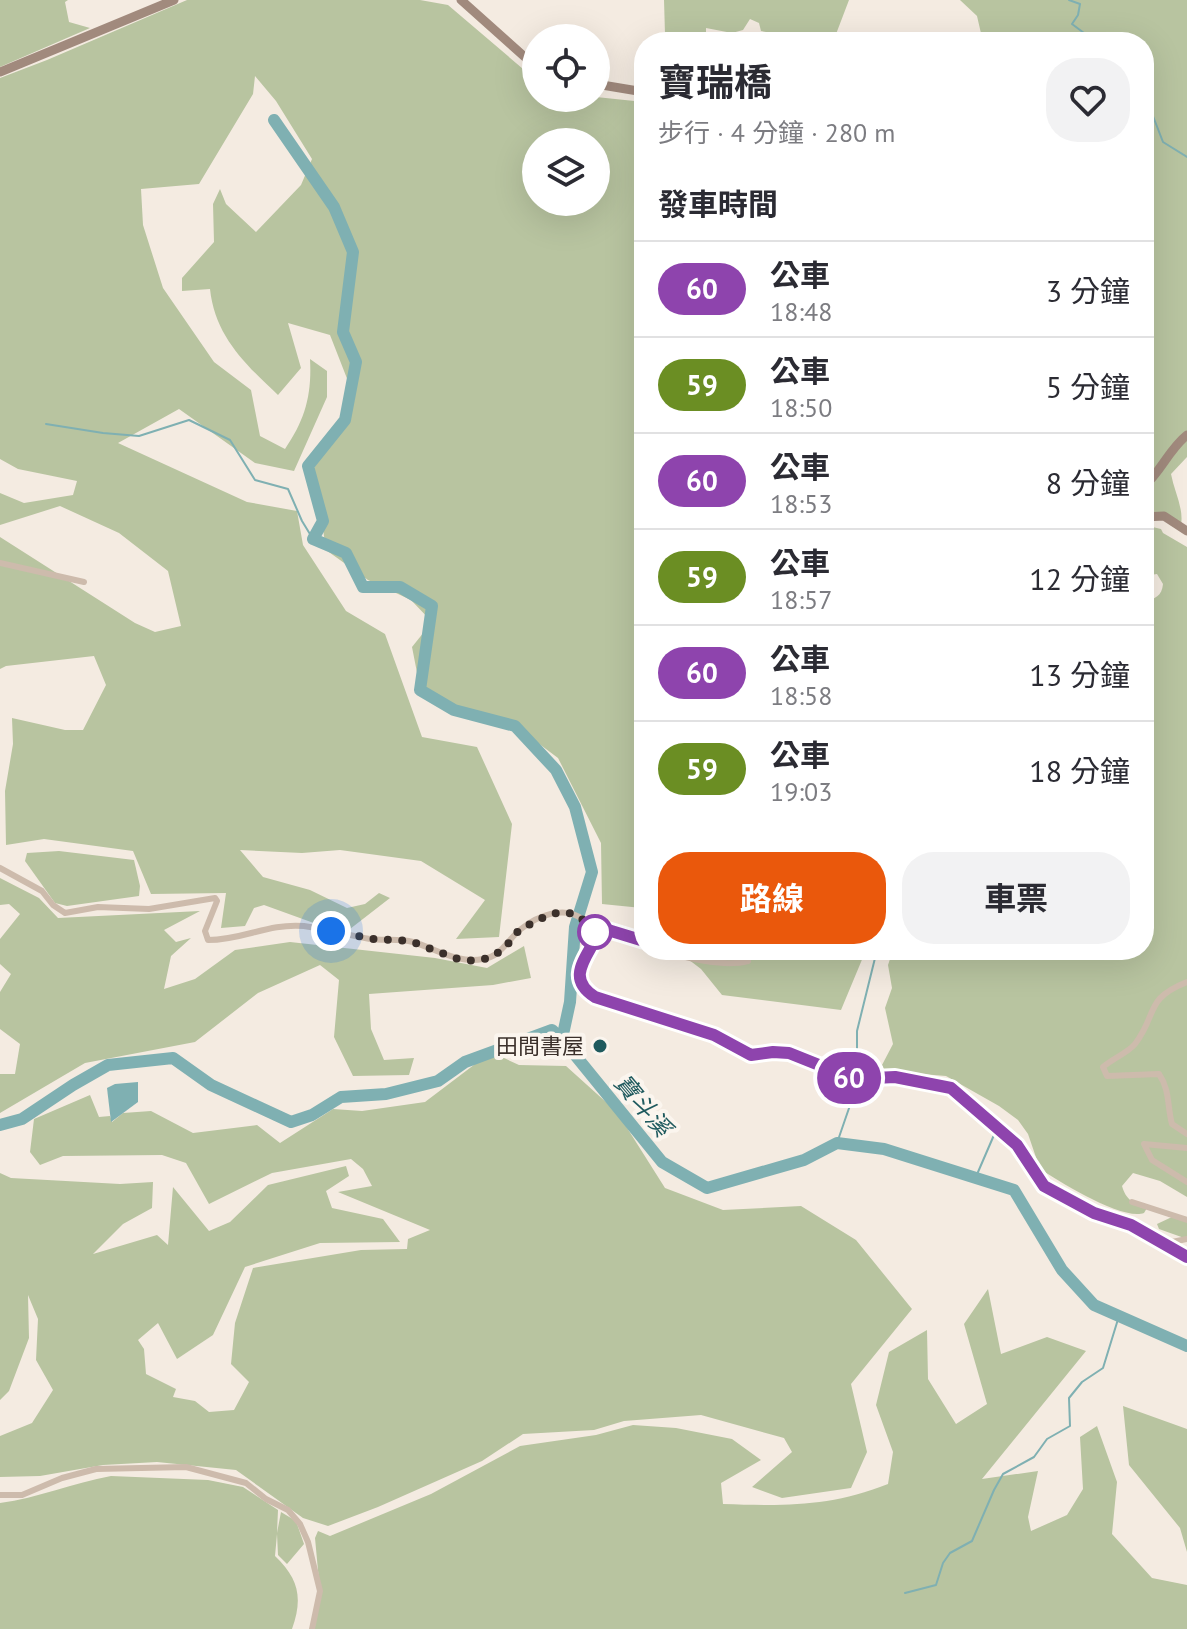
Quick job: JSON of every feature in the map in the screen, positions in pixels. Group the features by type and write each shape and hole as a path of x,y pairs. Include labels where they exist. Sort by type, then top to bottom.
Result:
{"street":[{"path":"0,72 174,0"},
{"path":"461,0 522,54"},
{"path":"610,86 634,90"},
{"path":"1154,478 1187,435"},
{"path":"1154,516 1164,516 1187,531"},
{"path":"0,563 84,582"},
{"path":"0,868 42,891 53,905 65,913 98,907 149,909 215,898 217,901 205,931 208,940 231,939 280,925 374,939 410,941 458,959 474,961 489,958 504,949 519,930 535,920 565,912 579,916 595,931 596,938 579,974 580,984 595,997 714,1035 751,1055 789,1053 854,1079 895,1077 951,1088 1017,1145 1044,1186 1094,1213 1131,1225 1187,1257"},
{"path":"595,931 608,930 634,938"},
{"path":"710,960 739,963 748,960"},
{"path":"1187,982 1161,994 1133,1047 1115,1056 1103,1067 1107,1076 1159,1074 1168,1087 1172,1124 1187,1134"},
{"path":"1187,1148 1144,1144 1152,1160 1187,1182"},
{"path":"1132,1202 1187,1220"},
{"path":"1166,1243 1187,1239"},
{"path":"0,1495 22,1495 62,1478 107,1468 186,1467 246,1483 266,1499 288,1510 300,1524 308,1542 320,1591 312,1629"}],"green space":[{"path":"0,0 68,0 65,2 69,22 90,28 0,67"},
{"path":"187,0 420,0 448,5 522,68 522,112 610,112 610,98 634,101 634,907 602,904 601,843 558,758 518,728 421,693 412,647 432,622 411,600 368,580 326,550 322,522 308,478 355,399 330,335 288,323 301,368 278,395 243,360 225,335 213,306 210,289 182,291 182,278 214,242 213,204 220,189 226,204 256,232 301,185 312,159 276,101 255,76 253,94 199,184 141,189 143,225 163,288 214,362 251,390 260,436 285,449 306,407 310,359 327,371 327,397 294,471 255,463 179,409 118,443 247,502 297,511 303,545 346,611 385,634 422,737 477,747 512,824 499,937 456,939 485,900 421,861 340,850 302,853 240,850 263,877 310,890 347,908 365,904 379,893 390,898 350,929 322,926 264,905 254,908 245,926 221,928 226,893 151,894 133,851 44,839 6,845 5,791 13,744 12,718 65,730 83,730 106,685 94,656 0,669 0,537 135,623 155,632 181,626 168,571 119,533 60,506 0,525 0,493 24,503 73,495 77,481 18,469 0,459 0,78"},
{"path":"664,0 849,0 837,32 766,32 761,31 759,23 750,19 743,30 736,32 706,28 706,32 665,32"},
{"path":"960,0 1187,0 1187,457 1171,474 1180,506 1181,525 1154,513 1154,32 981,32 977,16"},
{"path":"1154,527 1187,547 1187,1197 1160,1181 1133,1173 1122,1186 1124,1191 1131,1200 1147,1208 1144,1213 1134,1214 1092,1199 1040,1169 1028,1134 1018,1120 999,1106 946,1076 885,1071 882,1065 893,1044 885,1008 892,988 890,960 1154,960 1154,598 1163,584 1157,574 1154,574"},
{"path":"59,851 134,860 139,896 67,906 55,903 25,861 27,853"},
{"path":"0,878 39,898 58,918 200,911 164,930 176,942 191,938 171,956 164,989 195,979 235,950 290,942 435,958 487,968 524,946 531,978 493,985 369,994 371,1029 384,1060 414,1058 409,1075 353,1076 334,1037 339,980 320,965 258,993 195,1042 85,1063 0,1113 0,1074 15,1074 20,1044 0,1029 0,992 11,974 0,964 0,939 20,914 9,904 0,905"},
{"path":"689,960 862,960 841,1010 722,995 701,969"},
{"path":"491,1052 519,1065 566,1066 617,1112 665,1188 723,1210 801,1206 856,1240 912,1309 851,1384 867,1452 851,1488 782,1498 752,1487 792,1452 784,1438 701,1415 624,1421 594,1430 523,1434 482,1461 328,1526 303,1518 236,1470 157,1462 103,1465 40,1476 0,1477 0,1436 32,1423 53,1390 36,1360 38,1319 28,1295 29,1338 9,1391 0,1400 0,1173 11,1178 120,1184 153,1182 152,1208 123,1224 93,1254 157,1235 168,1245 173,1187 209,1231 230,1222 268,1185 346,1166 349,1176 326,1191 332,1208 383,1219 400,1242 320,1243 245,1267 213,1335 177,1359 158,1323 138,1340 144,1349 146,1374 176,1389 173,1397 195,1401 209,1412 234,1410 249,1382 231,1364 235,1323 253,1268 361,1250 407,1249 408,1239 430,1230 338,1192 372,1186 363,1169 351,1159 272,1173 209,1204 186,1163 162,1155 63,1156 40,1165 30,1152 34,1119 90,1095 99,1117 110,1116 112,1122 123,1113 151,1111 193,1133 257,1125 280,1143 333,1109 362,1111 425,1102"},
{"path":"1174,1216 1187,1217 1187,1239 1159,1229 1157,1224"},
{"path":"988,1289 1001,1354 1047,1337 1086,1351 982,1479 1038,1471 1028,1517 1031,1531 1067,1515 1083,1489 1080,1437 1097,1426 1117,1482 1112,1534 1152,1578 1187,1585 1187,1629 312,1629 320,1592 315,1538 318,1531 330,1536 431,1494 520,1446 596,1435 633,1425 676,1428 732,1439 761,1460 721,1483 723,1504 826,1501 888,1484 893,1452 876,1405 889,1352 927,1330 928,1379 956,1424 987,1404 964,1324"},
{"path":"1123,1406 1187,1429 1187,1552 1180,1528 1129,1465"},
{"path":"111,1476 208,1480 243,1487 278,1510 277,1533 281,1512 296,1521 304,1544 287,1564 278,1555 277,1534 275,1556 289,1573 297,1590 292,1629 0,1629 0,1503"}],"water":[{"path":"138,1082 138,1102 111,1122 107,1088 115,1084"}],"waterway":[{"path":"1069,0 1080,4 1072,24 1083,32"},
{"path":"1154,119 1163,142 1187,157"},
{"path":"274,120 334,207 353,252 343,332 356,362 345,420 308,466 323,521 313,539 346,553 363,587 400,587 432,606 420,690 454,710 515,726 556,770 575,807 592,872 575,927 570,1002 562,1039"},
{"path":"46,424 139,436 189,420 230,440 255,480 288,489 313,539"},
{"path":"857,1073 857,1031 875,960"},
{"name":"寶斗溪","path":"0,1125 22,1119 108,1065 173,1058 211,1085 291,1122 312,1115 341,1097 386,1094 438,1081 465,1062 552,1030 662,1162 707,1188 804,1160 837,1143 884,1149 1014,1190 1062,1270 1094,1305 1187,1346"},
{"path":"837,1143 857,1085"},
{"path":"975,1179 994,1135"},
{"path":"905,1593 936,1585 943,1563 950,1553 972,1541 1003,1474 1034,1457 1047,1439 1070,1426 1069,1398 1082,1382 1103,1368 1119,1316"}],"bus line":[{"name":"60","path":"634,938 608,930 595,931 596,938 579,974 584,990 595,997 714,1035 751,1055 789,1053 854,1079 895,1077 951,1088 1017,1145 1044,1186 1094,1213 1131,1225 1187,1257"}],"place":[{"name":"田間書屋","path":"600,1046"}],"route":[{"path":"331,931 374,939 410,941 458,959 474,961 489,958 504,949 519,930 550,914 565,912 579,916 595,932"}]}
